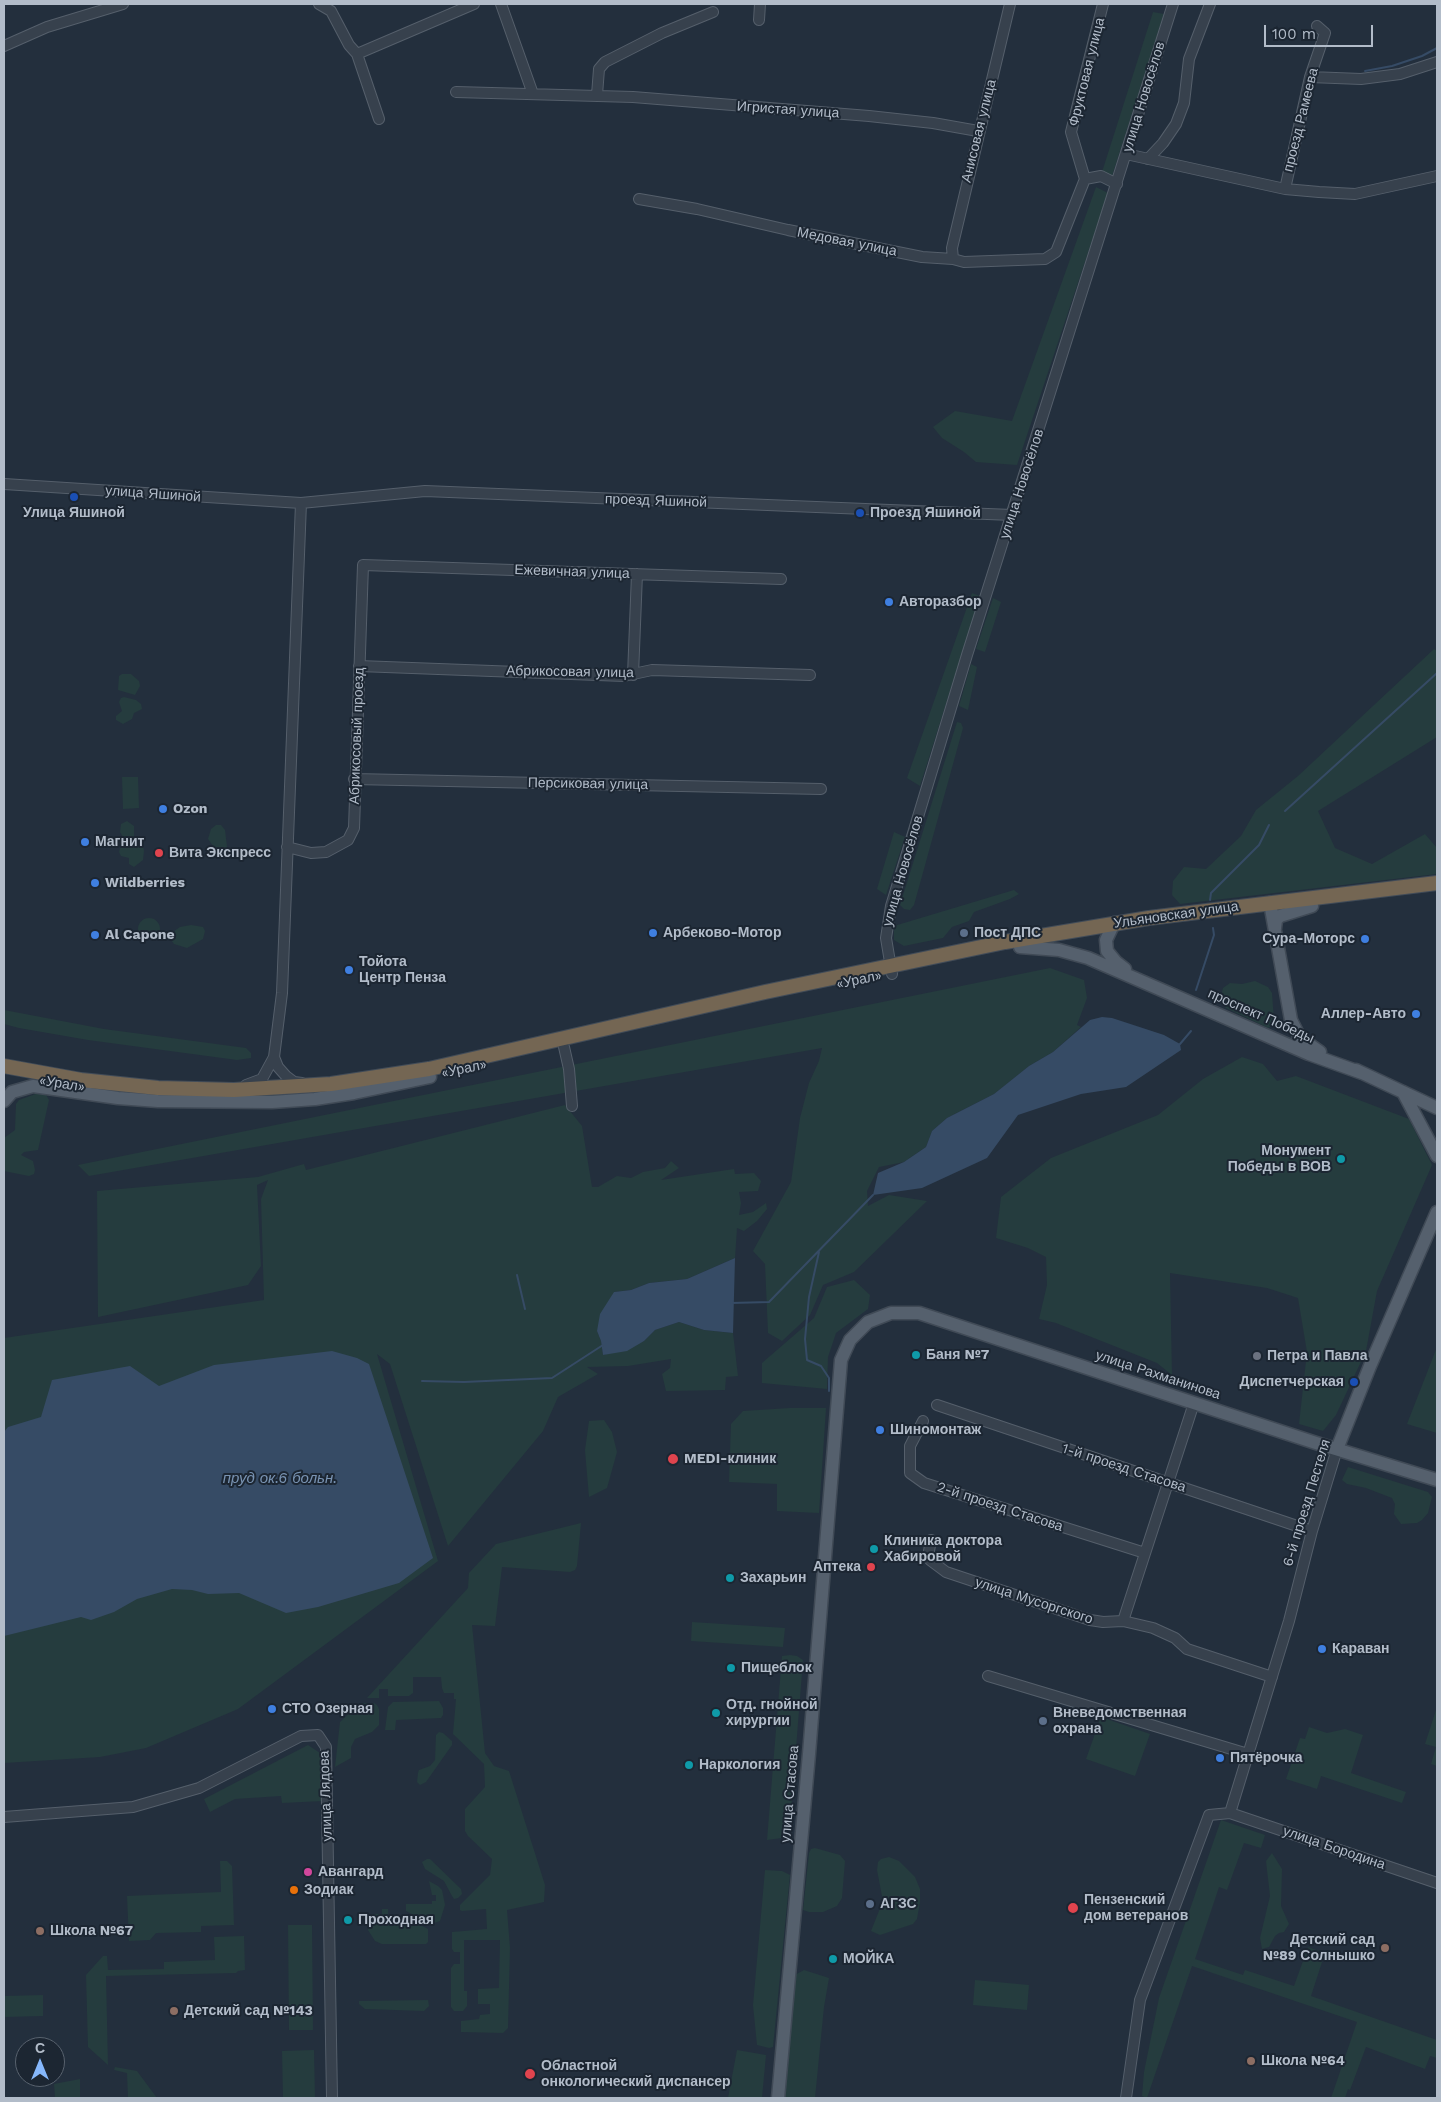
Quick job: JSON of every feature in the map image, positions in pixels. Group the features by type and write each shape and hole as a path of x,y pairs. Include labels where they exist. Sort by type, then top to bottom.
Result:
{"highway":[{"name":"Ульяновская улица","path":"917,965 1005,942 1437,883"},
{"name":"Ульяновская улица","path":"1271,906 1312,906 1437,891"},
{"name":"Ульяновская улица","path":"917,965 1020,947 1111,928"},
{"name":"«Урал»","path":"4,1066 90,1081 197,1090 272,1089 331,1084 438,1067 765,992 917,965"},
{"name":"«Урал»","path":"4,1073 42,1081 118,1092 206,1098 314,1094 430,1077 891,970"}],"main road":[{"name":"проспект Победы","path":"1271,906 1288,1010 1296,1033 1306,1044 1437,1108"},
{"path":"1274,928 1276,920 1280,916 1312,906"},
{"name":"проспект Победы","path":"1111,928 1106,946 1112,958 1121,966 1149,983"},
{"name":"проспект Победы","path":"1020,947 1047,948 1074,954 1149,983 1309,1054 1362,1073"},
{"path":"1271,1038 1285,1036 1288,1027 1288,1010"},
{"path":"4,1101 12,1092 33,1086 150,1101 196,1103 272,1102 315,1099 354,1093 430,1077"},
{"path":"1403,1092 1437,1156"},
{"name":"6-й проезд Пестеля","path":"1337,1449 1407,1279 1437,1212"},
{"name":"улица Рахманинова","path":"868,1322 891,1313 919,1313 1437,1480"},
{"name":"улица Стасова","path":"778,2098 809,1754 841,1360 850,1340 868,1322"}],"street":[{"path":"4,46 47,27 123,4"},
{"path":"319,4 331,11 349,45 357,54 379,118"},
{"path":"357,54 474,4"},
{"path":"501,4 533,94"},
{"path":"759,20 760,4"},
{"name":"Анисовая улица","path":"953,259 952,248 978,131 1010,4"},
{"name":"Фруктовая улица","path":"1086,179 1071,132 1103,4"},
{"name":"улица Новосёлов","path":"891,970 886,932 891,906 967,655 1173,4"},
{"path":"1148,159 1163,143 1176,124 1184,103 1189,59 1210,4"},
{"path":"597,95 599,69 605,62 713,12"},
{"name":"проезд Рамеева","path":"1284,188 1310,77 1325,33 1318,26"},
{"path":"1310,77 1361,79 1400,74 1437,62"},
{"name":"Игристая улица","path":"456,92 597,95 869,116 934,123 978,131"},
{"path":"1126,154 1284,188 1355,194 1437,176"},
{"path":"1086,179 1101,176 1117,184"},
{"name":"Медовая улица","path":"639,199 697,209 922,257 953,259 964,262 1045,259 1056,252 1086,179"},
{"name":"улица Яшиной","path":"4,484 301,503"},
{"name":"проезд Яшиной","path":"301,503 425,491 1012,515"},
{"path":"197,1090 258,1082 266,1073 274,1057 282,993 301,503"},
{"name":"Абрикосовый проезд","path":"287,847 311,853 326,852 348,840 354,828 354,779 363,564"},
{"name":"Ежевичная улица","path":"363,564 781,579"},
{"path":"634,675 637,574"},
{"name":"Абрикосовая улица","path":"359,666 634,675 652,670 810,675"},
{"name":"Персиковая улица","path":"354,779 821,790"},
{"path":"564,1047 569,1069 572,1106"},
{"path":"274,1057 278,1067 289,1079 301,1083 331,1084"},
{"path":"1123,1621 1194,1403"},
{"name":"1-й проезд Стасова","path":"936,1405 1312,1530"},
{"name":"2-й проезд Стасова","path":"923,1421 910,1446 910,1473 924,1483 1145,1553"},
{"name":"6-й проезд Пестеля","path":"1230,1812 1289,1621 1312,1530 1337,1449"},
{"name":"улица Мусоргского","path":"931,1540 930,1560 946,1572 1090,1620 1103,1622 1123,1621 1163,1632 1174,1638 1186,1650 1272,1677"},
{"path":"988,1676 1248,1754"},
{"name":"улица Лядова","path":"4,1818 133,1807 199,1788 301,1736 318,1735 326,1747 332,2098"},
{"path":"1126,2098 1140,2000 1209,1815 1230,1812"},
{"name":"улица Бородина","path":"1230,1812 1437,1883"}],"green space":[{"path":"1153,12 1164,14 1112,176 1102,172"},
{"path":"1096,187 1108,193 1017,465 976,462 942,438 933,427 955,411 1012,421"},
{"path":"972,593 980,596 920,786 907,778"},
{"path":"993,598 1001,602 985,652 976,649"},
{"path":"1434,649 1437,651 1437,737 1318,811 1335,848 1372,864 1425,834 1437,848 1437,874 1180,904 1172,895 1173,881 1184,867 1206,869 1241,836 1256,810 1298,776"},
{"path":"971,664 977,667 968,710 959,706"},
{"path":"131,674 139,681 140,686 135,695 118,690 119,676"},
{"path":"124,697 136,700 141,704 142,709 134,713 132,719 123,724 116,720 116,716 122,711 119,702"},
{"path":"957,722 961,723 963,728 914,905 910,910 904,909 900,905"},
{"path":"122,777 138,777 139,808 123,809"},
{"path":"127,821 134,826 134,840 137,844 143,846 144,851 143,860 134,867 129,864 129,858 121,856 119,852 121,845 128,845 130,843 130,838 123,837 120,832 121,824"},
{"path":"216,825 221,825 225,830 228,855 222,857 214,855 213,846 208,839 211,829"},
{"path":"894,832 905,837 886,895 877,889"},
{"path":"1014,890 1019,894 974,912 969,921 952,927 943,938 904,946 894,940 894,926"},
{"path":"145,918 153,918 160,925 160,933 153,940 145,940 138,933 138,925"},
{"path":"191,925 203,927 205,931 203,939 187,948 174,944 169,937 170,934 180,927"},
{"path":"1050,968 1084,980 1087,998 1077,1025 1081,1027 1053,1052 1029,1066 994,1094 947,1118 932,1131 926,1147 904,1162 879,1167 867,1191 868,1206 889,1195 927,1201 854,1272 823,1285 810,1315 782,1341 768,1333 765,1264 753,1251 791,1182 800,1118 809,1083 819,1061 822,1048 89,1176 78,1165"},
{"path":"1255,981 1268,987 1272,993 1274,1020 1273,1025 1268,1028 1226,1008 1220,1000 1223,988 1230,983 1242,984"},
{"path":"4,1010 104,1029 246,1048 251,1053 251,1058 237,1060 88,1040 19,1028 4,1024"},
{"path":"1242,1057 1263,1064 1277,1081 1296,1076 1409,1119 1432,1165 1377,1291 1366,1351 1336,1415 1323,1431 1299,1424 1307,1352 1298,1298 1267,1288 1170,1273 1172,1375 1157,1363 1056,1323 1039,1319 1047,1285 1046,1257 1028,1248 996,1238 1001,1197 1051,1158 1158,1115 1203,1079"},
{"path":"41,1092 45,1093 49,1100 38,1150 24,1152 21,1155 33,1161 34,1174 29,1176 4,1171 4,1138 15,1130 16,1104 19,1100"},
{"path":"565,1105 582,1126 592,1187 598,1187 617,1176 631,1178 643,1172 665,1168 671,1161 679,1168 661,1180 734,1169 735,1174 754,1173 761,1181 758,1191 739,1192 741,1203 739,1215 753,1212 766,1203 767,1209 757,1221 744,1231 737,1228 735,1258 687,1279 649,1283 631,1290 614,1292 597,1331 603,1355 644,1341 655,1330 679,1322 704,1330 733,1333 738,1376 726,1377 725,1390 666,1391 662,1374 670,1368 671,1359 628,1366 587,1367 598,1374 558,1397 543,1431 448,1546 390,1364 377,1354 438,1561 238,1709 146,1748 100,1757 4,1763 4,1338 264,1300 261,1199 268,1180 257,1185 261,1266 248,1285 98,1317 97,1191 258,1177 304,1164 306,1170"},
{"path":"854,1280 870,1295 868,1309 836,1333 828,1357 827,1389 762,1383 762,1363 814,1318 827,1287"},
{"path":"1437,1347 1437,1433 1407,1424"},
{"path":"826,1408 819,1513 777,1511 777,1484 729,1482 731,1424 743,1411"},
{"path":"604,1420 612,1432 617,1452 607,1488 589,1497 585,1450 589,1421"},
{"path":"1348,1467 1428,1492 1432,1497 1428,1513 1417,1523 1401,1524 1394,1514 1395,1504 1392,1498 1366,1488 1347,1484 1342,1480"},
{"path":"581,1523 575,1570 570,1572 502,1567 495,1626 472,1625 485,1753 494,1766 509,1771 545,1885 544,1902 507,1910 510,1948 508,2028 503,2033 461,2032 461,2021 479,2019 480,2015 490,2014 490,2004 478,2004 478,1989 499,1988 500,1940 464,1940 464,1991 467,1991 467,2006 463,2011 454,2011 451,2007 451,1968 454,1964 460,1964 460,1952 454,1952 452,1949 452,1932 487,1929 486,1909 460,1910 460,1905 490,1875 492,1859 465,1831 465,1809 485,1787 484,1764 453,1734 456,1699 454,1699 454,1693 444,1693 441,1677 413,1677 413,1693 409,1696 388,1696 388,1689 379,1689 379,1698 367,1698 468,1588 469,1573 496,1544"},
{"path":"692,1622 785,1628 783,1647 691,1641"},
{"path":"782,1656 797,1656 803,1660 789,1837 767,1840"},
{"path":"439,1701 443,1708 441,1718 396,1720 395,1730 385,1730 388,1707 393,1702"},
{"path":"360,1703 374,1703 377,1705 379,1709 379,1725 372,1732 355,1739 351,1747 351,1758 335,1767 340,1722"},
{"path":"1437,1707 1437,1766 1431,1764 1436,1747 1425,1744"},
{"path":"1101,1717 1150,1734 1135,1776 1086,1759"},
{"path":"1309,1727 1327,1733 1345,1729 1363,1735 1351,1773 1406,1792 1402,1803 1321,1776 1317,1789 1286,1779 1300,1738 1305,1739"},
{"path":"439,1732 452,1741 452,1745 426,1782 420,1785 417,1782 419,1770 430,1766 435,1760 436,1735"},
{"path":"308,1745 320,1753 323,1801 282,1803 281,1796 235,1799 210,1812 204,1799"},
{"path":"1221,1820 1265,1835 1261,1848 1244,1843 1227,1890 1219,1887 1195,1959 1243,1975 1245,1970 1294,1986 1308,1947 1325,1953 1311,1996 1437,2040 1437,2058 1430,2056 1425,2069 1366,2047 1350,2090 1348,2089 1345,2098 1331,2098 1357,2022 1192,1966 1147,2098 1142,2096 1144,2072 1159,1998"},
{"path":"815,1848 840,1855 845,1861 842,1898 837,1906 823,1912 803,1910 809,1853 811,1849"},
{"path":"1272,1853 1282,1869 1281,1906 1289,1924 1284,1932 1275,1936 1269,1947 1262,1949 1260,1938 1270,1896 1266,1861"},
{"path":"889,1857 899,1861 915,1877 920,1889 920,1902 917,1919 913,1924 880,1935 871,1931 881,1906 882,1896 877,1870 878,1862"},
{"path":"430,1859 461,1889 462,1894 458,1898 454,1899 444,1881 425,1869 422,1862"},
{"path":"220,1861 227,1861 232,1866 234,1925 201,1926 201,1932 156,1933 150,1940 129,1941 127,1896 221,1892"},
{"path":"765,1870 782,1871 790,1875 773,2047 769,2048 757,2045 753,2005"},
{"path":"429,1881 442,1890 445,1905 440,1921 431,1924 406,1911 406,1904 432,1904 432,1901 436,1901 436,1895 432,1895"},
{"path":"382,1909 388,1909 388,1918 405,1917 428,1929 428,1942 426,1944 382,1944 375,1941 368,1930 367,1917 370,1914 382,1914"},
{"path":"288,1925 312,1925 313,2030 289,2030"},
{"path":"244,1936 245,1970 236,1973 106,1976 108,2065 88,2047 86,1975 103,1956 107,1956 108,1970 164,1969 164,1962 215,1960 214,1937"},
{"path":"804,1970 829,1978 824,2007 815,2098 782,2098 795,1975"},
{"path":"975,1980 1029,1985 1027,2010 973,2005"},
{"path":"43,1995 43,2016 4,2017 4,1996"},
{"path":"428,2000 429,2006 424,2011 365,2009 359,2004 359,2001"},
{"path":"314,2050 315,2098 283,2098 282,2051"},
{"path":"737,2050 766,2055 762,2098 728,2098"},
{"path":"115,2067 137,2071 157,2098 128,2098 127,2073 114,2070"},
{"path":"80,2079 80,2098 55,2098 54,2087 65,2087 65,2082"}],"water":[{"path":"1102,1017 1112,1018 1164,1035 1180,1044 1181,1050 1126,1087 1081,1094 1018,1115 987,1158 922,1188 873,1195 878,1173 904,1162 926,1147 932,1131 947,1118 994,1094 1029,1066 1053,1052 1090,1020"},
{"path":"735,1258 733,1333 704,1330 679,1322 655,1330 644,1341 627,1351 603,1355 597,1331 600,1314 614,1292 631,1290 649,1283 687,1279"},
{"name":"пруд ок.6 больн.","path":"332,1351 357,1358 369,1364 433,1558 399,1583 318,1607 286,1613 239,1593 208,1594 192,1590 172,1589 137,1599 114,1612 91,1620 81,1617 4,1636 4,1432 8,1427 41,1417 52,1380 130,1366 159,1386 214,1365"}],"waterway":[{"path":"1365,71 1392,66 1422,56 1437,48"},
{"path":"1285,811 1437,673"},
{"path":"1210,900 1211,893 1259,845 1269,825"},
{"path":"1196,990 1214,935 1213,928"},
{"path":"1180,1044 1191,1031"},
{"path":"731,1303 769,1302 873,1195"},
{"path":"819,1252 809,1297 805,1339 807,1360 821,1366 829,1378 829,1391"},
{"path":"517,1275 525,1309"},
{"path":"422,1381 464,1382 552,1378 603,1345"}],"place":[{"name":"Улица Яшиной","path":"74,497"},
{"name":"Проезд Яшиной","path":"860,513"},
{"name":"Авторазбор","path":"889,602"},
{"name":"Ozon","path":"163,809"},
{"name":"Магнит","path":"85,842"},
{"name":"Вита Экспресс","path":"159,853"},
{"name":"Wildberries","path":"95,883"},
{"name":"Арбеково-Мотор","path":"653,933"},
{"name":"Пост ДПС","path":"964,933"},
{"name":"Al Capone","path":"95,935"},
{"name":"Сура-Моторс","path":"1365,939"},
{"name":"Тойота Центр Пенза","path":"349,970"},
{"name":"Аллер-Авто","path":"1416,1014"},
{"name":"Монумент Победы в ВОВ","path":"1341,1159"},
{"name":"Баня №7","path":"916,1355"},
{"name":"Петра и Павла","path":"1257,1356"},
{"name":"Диспетчерская","path":"1354,1382"},
{"name":"Шиномонтаж","path":"880,1430"},
{"name":"MEDI-клиник","path":"673,1459"},
{"name":"Клиника доктора Хабировой","path":"874,1549"},
{"name":"Аптека","path":"871,1567"},
{"name":"Захарьин","path":"730,1578"},
{"name":"Караван","path":"1322,1649"},
{"name":"Пищеблок","path":"731,1668"},
{"name":"СТО Озерная","path":"272,1709"},
{"name":"Отд. гнойной хирургии","path":"716,1713"},
{"name":"Вневедомственная охрана","path":"1043,1721"},
{"name":"Пятёрочка","path":"1220,1758"},
{"name":"Наркология","path":"689,1765"},
{"name":"Авангард","path":"308,1872"},
{"name":"Зодиак","path":"294,1890"},
{"name":"АГЗС","path":"870,1904"},
{"name":"Пензенский дом ветеранов","path":"1073,1908"},
{"name":"Проходная","path":"348,1920"},
{"name":"Школа №67","path":"40,1931"},
{"name":"Детский сад №89 Солнышко","path":"1385,1948"},
{"name":"МОЙКА","path":"833,1959"},
{"name":"Детский сад №143","path":"174,2011"},
{"name":"Школа №64","path":"1251,2061"},
{"name":"Областной онкологический диспансер","path":"530,2074"}]}
